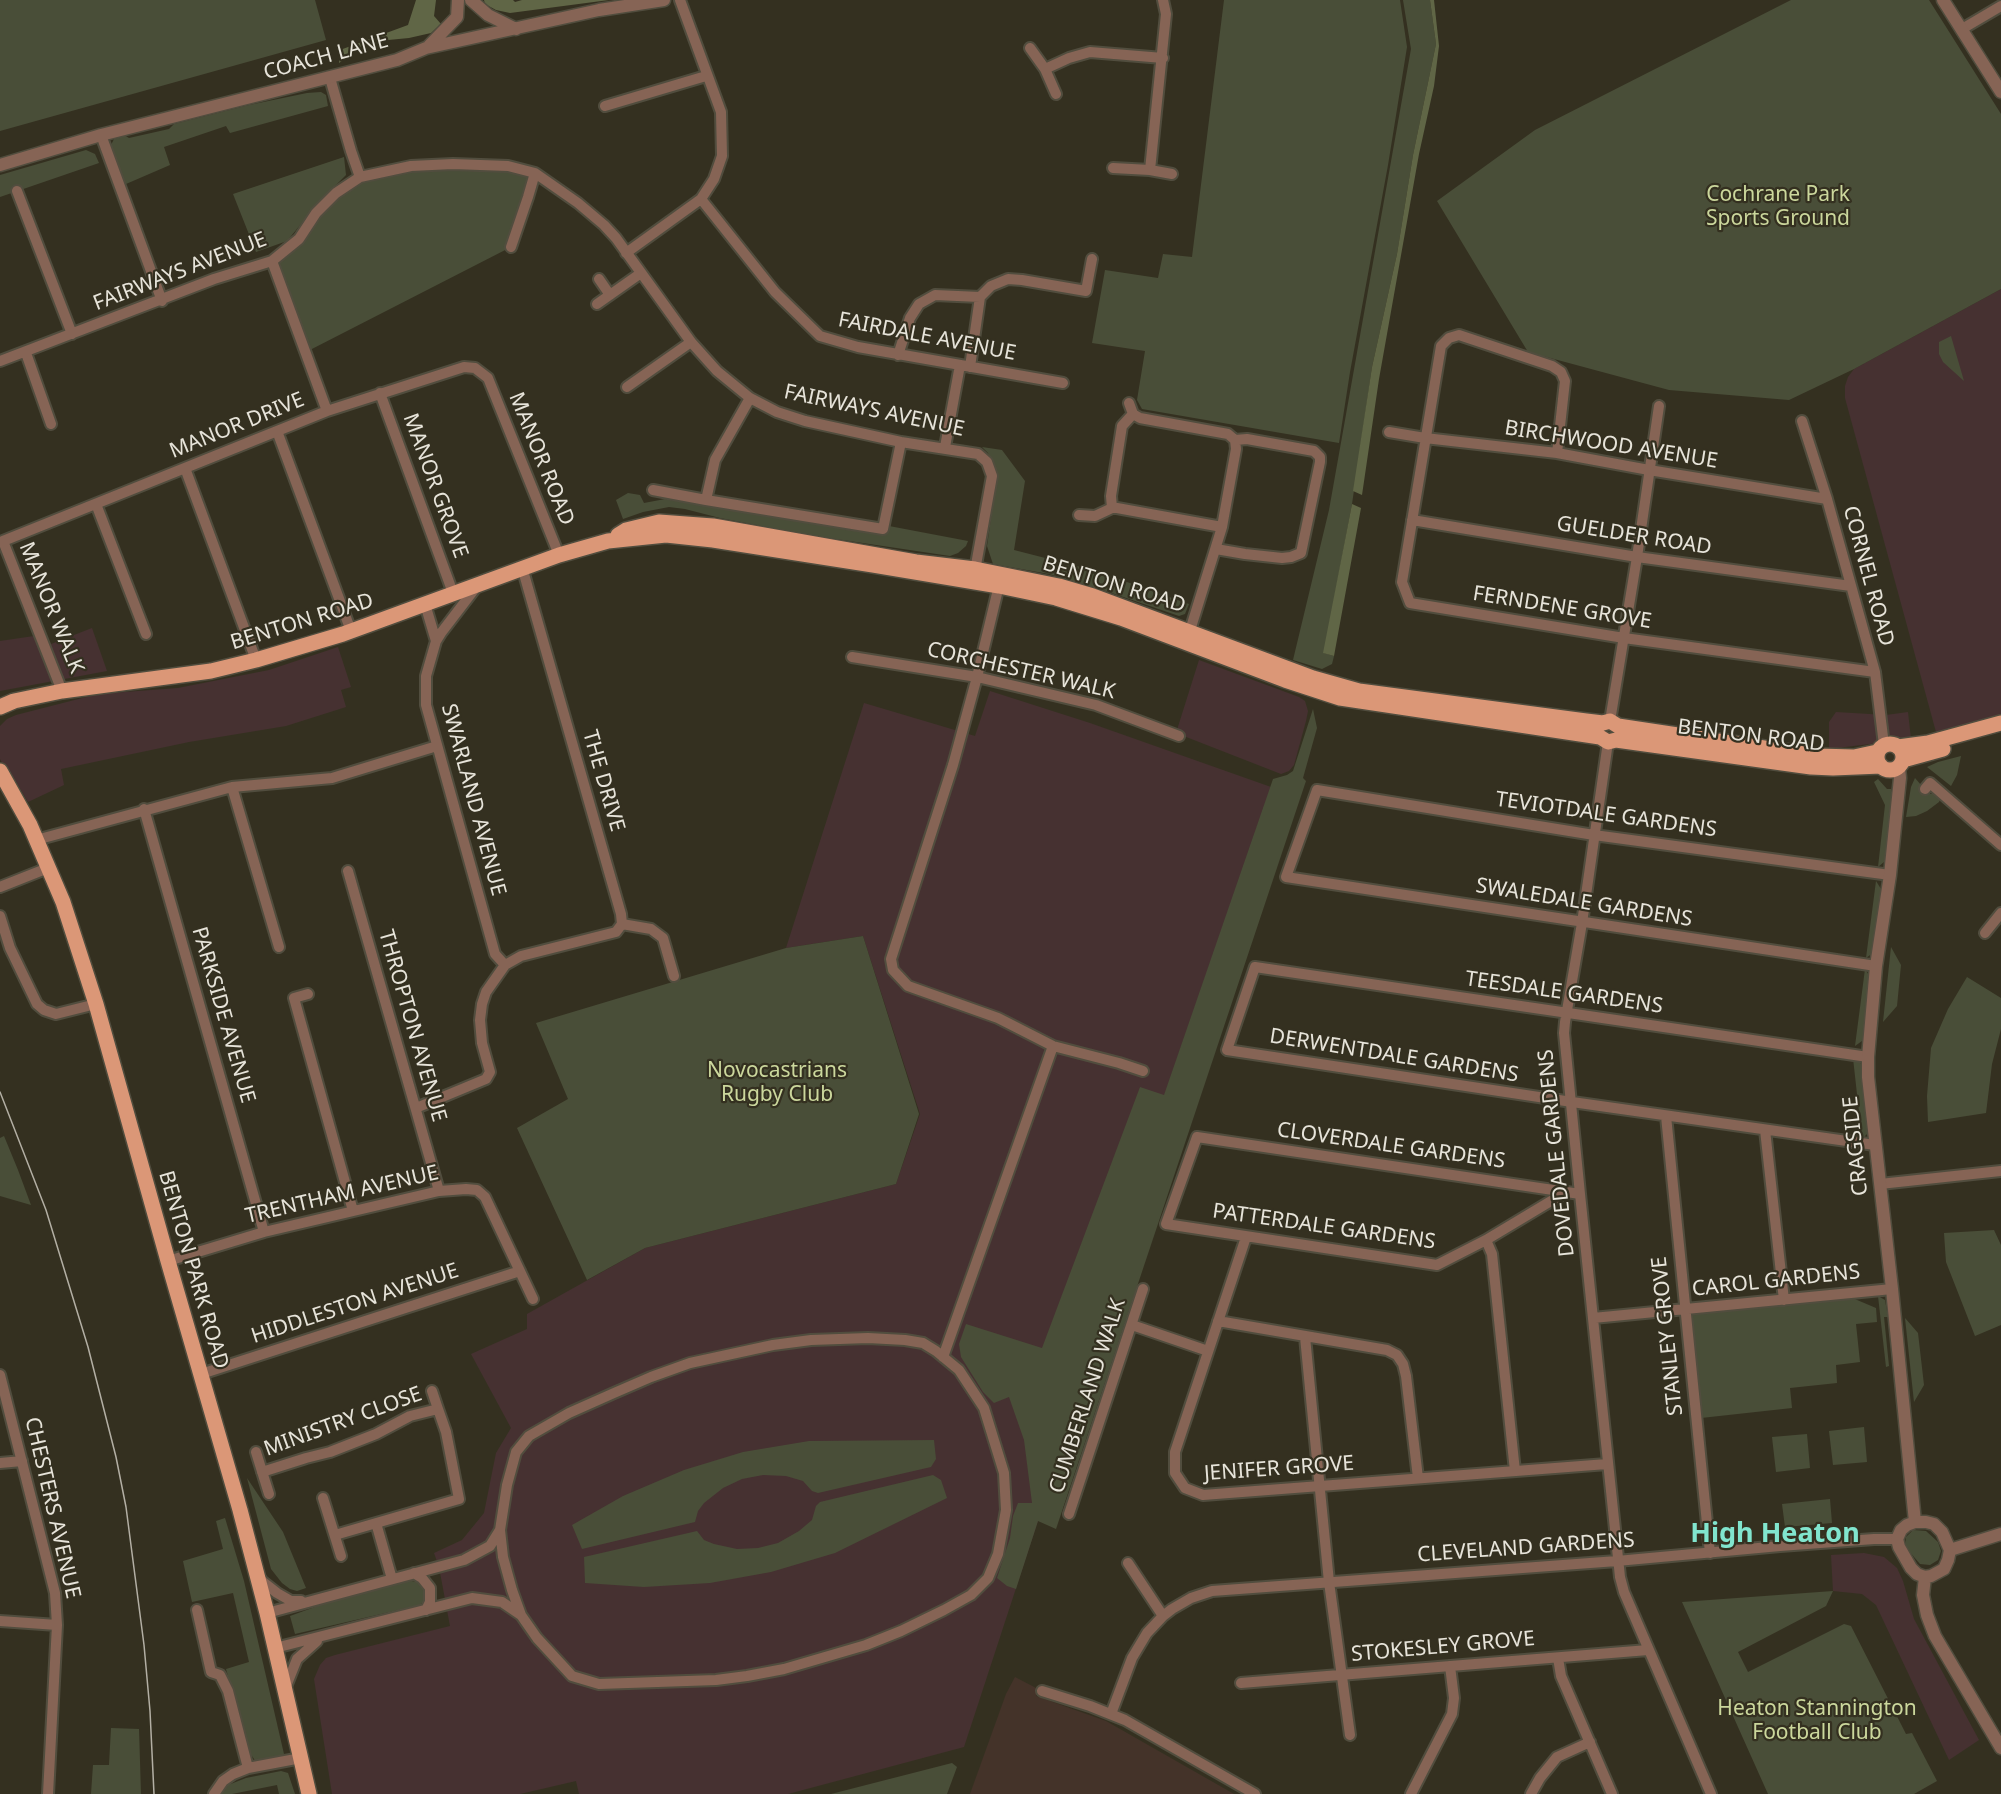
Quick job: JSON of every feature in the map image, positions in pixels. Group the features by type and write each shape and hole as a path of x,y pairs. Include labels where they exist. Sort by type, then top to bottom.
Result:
{"main road":[{"name":"BENTON ROAD","path":"0,707 14,701 62,691 211,671 256,660 351,631 559,555 608,541 666,535 1000,580 1188,637 1295,684 1340,698 1609,731 1811,767 1833,768 2001,734"},
{"name":"BENTON ROAD","path":"1890,756 2001,723"},
{"name":"BENTON PARK ROAD","path":"0,771 16,798 48,868 72,928 96,1004 256,1571 309,1794"}],"street":[{"path":"426,48 439,38 457,17 458,0"},
{"path":"471,0 488,15 516,28"},
{"name":"COACH LANE","path":"0,165 101,135 397,60 426,48 599,10 664,0"},
{"path":"626,253 701,199 714,179 722,156 721,112 680,0"},
{"path":"1150,170 1163,58 1166,14 1163,0"},
{"path":"1943,0 2001,92"},
{"path":"1962,29 2001,6"},
{"path":"1030,48 1046,69 1056,94"},
{"path":"1046,69 1069,58 1090,52 1163,58"},
{"path":"605,106 706,76"},
{"path":"330,78 360,177"},
{"path":"101,135 162,301"},
{"name":"FAIRWAYS AVENUE","path":"0,362 214,279 272,261 299,239 316,213 336,193 360,177 411,166 453,164 508,166 535,173 578,203 616,238 691,342 717,371 750,398 777,412 805,421 901,442 945,447 978,454 987,462 992,476 974,575"},
{"path":"1113,168 1172,174"},
{"path":"511,247 535,173"},
{"path":"17,191 72,334"},
{"name":"FAIRDALE AVENUE","path":"701,199 776,292 820,336 898,355 1063,383"},
{"path":"945,447 980,297 991,286 1008,279 1086,291 1092,259"},
{"path":"272,261 327,411"},
{"path":"597,304 641,273"},
{"path":"599,279 610,295"},
{"path":"898,355 910,318 919,304 935,295 980,297"},
{"name":"FERNDENE GROVE","path":"1557,453 1565,381 1561,372 1552,366 1459,335 1449,338 1441,346 1402,582 1410,603 1624,638 1875,672"},
{"path":"627,387 691,342"},
{"path":"26,353 51,424"},
{"name":"MANOR DRIVE","path":"1,540 327,411 380,393 464,367 475,368 488,378"},
{"name":"MANOR ROAD","path":"488,378 559,555"},
{"name":"MANOR GROVE","path":"380,393 453,593"},
{"path":"706,500 715,460 750,398"},
{"path":"1129,403 1133,414 1143,419 1228,434 1235,441 1236,449 1222,526 1188,637"},
{"name":"DOVEDALE GARDENS","path":"1659,406 1564,1033 1617,1561 1624,1592 1711,1794"},
{"path":"1112,508 1111,496 1122,426 1133,414"},
{"name":"CORNEL ROAD","path":"1802,421 1827,499 1875,672 1890,756"},
{"path":"277,431 351,631"},
{"name":"BIRCHWOOD AVENUE","path":"1389,432 1557,453 1827,499"},
{"path":"1216,549 1282,558 1301,553 1320,462 1320,457 1314,451 1247,439 1235,441"},
{"path":"653,490 883,529 901,442"},
{"path":"185,468 256,660"},
{"path":"96,504 146,634"},
{"path":"1078,515 1095,516 1112,508 1222,526"},
{"name":"GUELDER ROAD","path":"1412,520 1637,557 1851,586"},
{"name":"MANOR WALK","path":"1,540 62,691"},
{"name":"THE DRIVE","path":"522,567 622,924"},
{"path":"1000,580 978,677 954,765 892,953 893,970 908,986 998,1018 1053,1046 1143,1071"},
{"name":"SWARLAND AVENUE","path":"479,583 436,641 426,676 426,705 495,954 505,965"},
{"path":"424,604 436,641"},
{"name":"CORCHESTER WALK","path":"852,657 978,677 1096,705 1179,736"},
{"path":"36,840 232,787 332,778 438,746"},
{"name":"CRAGSIDE","path":"1890,756 1900,778 1890,875 1876,966 1868,1057 1875,1145 1915,1522"},
{"path":"1925,789 1930,783 2001,844"},
{"path":"232,787 279,947"},
{"name":"TEVIOTDALE GARDENS","path":"1286,877 1317,790 1594,835 1890,875"},
{"name":"PARKSIDE AVENUE","path":"144,809 264,1232"},
{"path":"0,887 48,868"},
{"name":"THROPTON AVENUE","path":"348,871 439,1191"},
{"name":"SWALEDALE GARDENS","path":"1286,877 1876,966"},
{"path":"1985,933 2001,913"},
{"path":"0,916 19,971 37,1004 44,1010 56,1014 96,1004"},
{"path":"416,1108 486,1079 490,1072 482,1043 480,1020 482,1004 486,992 505,965 521,956 616,932 622,924 651,929 663,938 674,976"},
{"name":"TEESDALE GARDENS","path":"1227,1050 1255,967 1868,1057"},
{"path":"308,994 294,998 353,1211"},
{"path":"943,1357 1053,1046"},
{"name":"DERWENTDALE GARDENS","path":"1227,1050 1875,1145"},
{"name":"STANLEY GROVE","path":"1666,1116 1710,1553"},
{"path":"1765,1130 1784,1300"},
{"name":"CLOVERDALE GARDENS","path":"1167,1224 1197,1137 1580,1194"},
{"path":"1880,1184 2001,1171"},
{"name":"TRENTHAM AVENUE","path":"168,1261 264,1232 439,1191 477,1190 485,1197 533,1299"},
{"name":"PATTERDALE GARDENS","path":"1167,1224 1431,1265 1443,1263 1486,1240 1566,1192"},
{"name":"JENIFER GROVE","path":"1246,1237 1175,1452 1173,1467 1180,1483 1190,1492 1203,1495 1607,1464"},
{"path":"1486,1240 1492,1254 1515,1471"},
{"name":"HIDDLESTON AVENUE","path":"201,1374 520,1271"},
{"name":"CUMBERLAND WALK","path":"1069,1514 1143,1289"},
{"name":"CAROL GARDENS","path":"1593,1318 1892,1289"},
{"path":"1218,1321 1387,1350 1397,1355 1403,1364 1406,1376 1418,1478"},
{"path":"1132,1325 1208,1351"},
{"path":"1305,1337 1329,1582 1350,1735"},
{"path":"862,1338 923,1343 959,1370 984,1408 1004,1473 1006,1510 998,1554 988,1578 971,1594 901,1631 826,1658 784,1669 705,1681 599,1684 572,1676 537,1638 521,1615 503,1557 500,1530 507,1485 516,1452 529,1436 570,1413 651,1377 690,1363 773,1345 811,1340 862,1338"},
{"name":"CHESTERS AVENUE","path":"0,1375 54,1585 57,1625 48,1794"},
{"name":"MINISTRY CLOSE","path":"335,1535 459,1499 446,1432 432,1391"},
{"name":"MINISTRY CLOSE","path":"262,1473 330,1452 376,1434 410,1416 438,1409"},
{"name":"MINISTRY CLOSE","path":"256,1452 269,1494"},
{"path":"0,1463 22,1461"},
{"path":"323,1498 341,1556"},
{"path":"1915,1522 1934,1524 1947,1540 1950,1550 1944,1569 1925,1576 1917,1574 1901,1553 1897,1539 1901,1530 1907,1525 1915,1522"},
{"path":"375,1523 392,1579"},
{"path":"267,1613 464,1560 490,1546 500,1530"},
{"path":"1950,1550 2001,1534"},
{"name":"CLEVELAND GARDENS","path":"1111,1714 1136,1651 1147,1633 1163,1616 1191,1598 1212,1591 1897,1539"},
{"path":"1128,1563 1163,1616"},
{"path":"256,1571 263,1582 291,1601 312,1601"},
{"path":"414,1573 422,1578 430,1588 430,1602 426,1610"},
{"path":"1925,1576 1923,1595 1935,1636 2001,1748"},
{"path":"276,1648 472,1598 502,1602 521,1615"},
{"path":"197,1610 211,1672 220,1675 228,1691 248,1768"},
{"path":"0,1621 57,1625"},
{"path":"285,1689 297,1659 322,1637"},
{"name":"STOKESLEY GROVE","path":"1240,1683 1648,1650"},
{"path":"1558,1658 1561,1676 1612,1794"},
{"path":"1412,1794 1452,1714 1454,1698 1450,1666"},
{"path":"1042,1691 1111,1714 1137,1726 1255,1794"},
{"path":"1531,1794 1540,1778 1557,1757 1590,1742"},
{"path":"214,1794 223,1781 233,1774 248,1768 301,1758"}],"shaded area":[{"path":"2001,289 2001,715 1936,732 1845,398 1845,386 1854,369"},
{"path":"92,628 107,671 0,691 0,641 34,636 51,644"},
{"path":"338,647 351,687 341,690 346,707 286,726 189,742 61,769 64,785 28,802 0,759 0,726 7,719 16,715 98,694 178,688 269,670"},
{"path":"1199,660 1305,701 1308,711 1306,721 1294,765 1289,771 1281,774 1176,733"},
{"path":"990,691 1090,723 1271,787 1033,1476 1038,1521 964,1747 788,1794 579,1794 576,1781 520,1794 332,1794 314,1679 320,1665 326,1658 335,1655 450,1626 439,1567 434,1553 462,1540 484,1513 496,1453 511,1428 471,1354 527,1329 527,1314 645,1248 896,1184 920,1114 863,936 786,948 864,703 975,736"},
{"path":"1836,712 1886,715 1908,712 1911,739 1829,749 1829,722"},
{"path":"1864,1553 1884,1557 1897,1568 1914,1619 1979,1740 1949,1760 1876,1605 1862,1594 1833,1591 1831,1555"},
{"path":"1015,1677 1038,1689 1036,1696 1106,1721 1234,1794 970,1794 1006,1694"}],"green space":[{"path":"0,0 315,0 326,40 0,131"},
{"path":"416,0 436,0 434,16 441,24 431,33 378,41 357,50 339,63 340,50 408,25"},
{"path":"484,0 513,0 515,2 522,0 609,0 510,13 496,10 485,4"},
{"path":"1224,0 1400,0 1407,47 1339,443 1142,409 1137,400 1145,351 1092,343 1105,270 1158,278 1163,254 1192,257"},
{"path":"1403,0 1430,0 1436,44 1413,155 1397,254 1372,367 1352,504 1324,653 1334,656 1332,664 1322,669 1293,660 1329,510 1411,49"},
{"path":"1430,0 1434,0 1439,46 1434,86 1419,154 1379,379 1362,495 1353,491 1372,367 1397,254 1413,155 1436,44"},
{"name":"Cochrane Park Sports Ground","path":"1791,0 1929,0 2001,114 2001,289 1854,369 1789,400 1669,390 1528,352 1437,201 1535,130"},
{"path":"321,92 326,95 328,106 230,133 226,126 164,147 170,165 126,184 109,149 114,139 124,135 129,138 169,129 174,124 249,105"},
{"path":"86,150 95,154 99,163 0,197 0,175"},
{"path":"344,157 346,175 320,201 287,241 256,252 233,194"},
{"path":"411,166 535,173 511,247 306,352 272,261 316,213 360,177"},
{"path":"1951,336 1964,381 1943,362 1939,354 1939,342"},
{"path":"982,447 1002,450 1025,481 1014,550 1096,571 1189,604 1185,614 1179,616 1049,574 993,564 987,546 996,484 988,453"},
{"path":"628,493 640,495 644,503 665,499 874,534 889,526 968,541 958,553 950,556 809,535 669,507 623,519 616,500"},
{"path":"1352,504 1361,508 1334,656 1323,653"},
{"path":"1313,709 1317,728 1303,778 1306,781 1056,1529 1038,1521 1016,1589 1007,1586 997,1578 1010,1538 1013,1516 1018,1503 1032,1503 1024,1440 1009,1397 994,1403 983,1392 961,1357 959,1344 966,1324 1042,1348 1140,1087 1164,1095 1273,779 1293,771"},
{"path":"1961,756 1957,775 1951,786 1927,767 1938,762"},
{"path":"1915,778 1924,794 1936,794 1941,797 1939,802 1927,811 1906,817 1911,787"},
{"path":"1878,779 1887,789 1891,789 1892,805 1886,858 1878,867 1885,805 1874,782"},
{"path":"1876,881 1881,889 1874,949 1873,953 1866,958"},
{"name":"Novocastrians Rugby Club","path":"863,936 919,1114 896,1184 645,1248 587,1280 517,1128 568,1099 536,1023 786,948"},
{"path":"1891,947 1901,965 1897,1006 1883,1022"},
{"path":"1865,969 1870,977 1863,1037 1862,1041 1855,1046"},
{"path":"1967,977 2001,998 2001,1029 1992,1064 1986,1113 1928,1122 1927,1096 1931,1048 1948,1009"},
{"path":"1853,1058 1860,1062 1863,1068 1868,1133 1862,1139"},
{"path":"4,1136 31,1205 0,1196 0,1138"},
{"path":"1994,1230 2001,1245 2001,1325 1975,1336 1946,1262 1944,1233"},
{"path":"1878,1296 1885,1300 1888,1317 1884,1317 1889,1366 1886,1367"},
{"path":"1850,1297 1876,1308 1877,1322 1856,1324 1860,1362 1836,1365 1837,1383 1790,1388 1792,1408 1701,1418 1689,1313"},
{"path":"1905,1318 1918,1333 1924,1385 1914,1402"},
{"path":"1864,1427 1867,1462 1833,1465 1829,1431"},
{"path":"1807,1434 1810,1468 1776,1472 1772,1437"},
{"path":"934,1440 936,1459 931,1467 818,1493 812,1491 803,1481 786,1476 763,1475 742,1479 723,1488 704,1503 698,1511 695,1522 582,1549 572,1525 623,1496 684,1470 743,1452 809,1441"},
{"path":"933,1475 941,1480 947,1498 835,1553 771,1572 710,1583 644,1587 585,1583 584,1557 697,1531 704,1540 714,1544 737,1549 758,1548 778,1543 799,1531 812,1520 816,1506 820,1502"},
{"path":"247,1478 283,1532 306,1588 297,1591 290,1589 271,1569"},
{"path":"1830,1499 1832,1523 1785,1527 1782,1504"},
{"path":"225,1518 244,1581 284,1754 281,1758 256,1762 250,1753 226,1669 249,1662 233,1593 192,1602 183,1561 223,1549 216,1521"},
{"path":"1913,1530 1926,1531 1938,1542 1941,1551 1938,1560 1930,1565 1920,1564 1908,1550 1905,1546 1906,1537"},
{"path":"411,1581 419,1582 424,1587 425,1600 420,1605 295,1634 290,1616 334,1600"},
{"name":"Heaton Stannington Football Club","path":"1833,1591 1826,1606 1738,1652 1748,1672 1844,1624 1851,1626 1906,1734 1912,1733 1937,1781 1914,1794 1768,1794 1682,1602"},
{"path":"111,1728 139,1729 141,1794 91,1794 93,1765 109,1765"},
{"path":"952,1763 957,1767 947,1794 831,1794"},
{"path":"281,1771 288,1773 295,1794 279,1794 277,1785 222,1794 228,1785 246,1778"}],"tram line":[{"path":"0,1092 46,1210 88,1347 116,1457 126,1507 144,1645 154,1794"}],"district":[{"name":"High Heaton","path":"1775,1534"}]}
